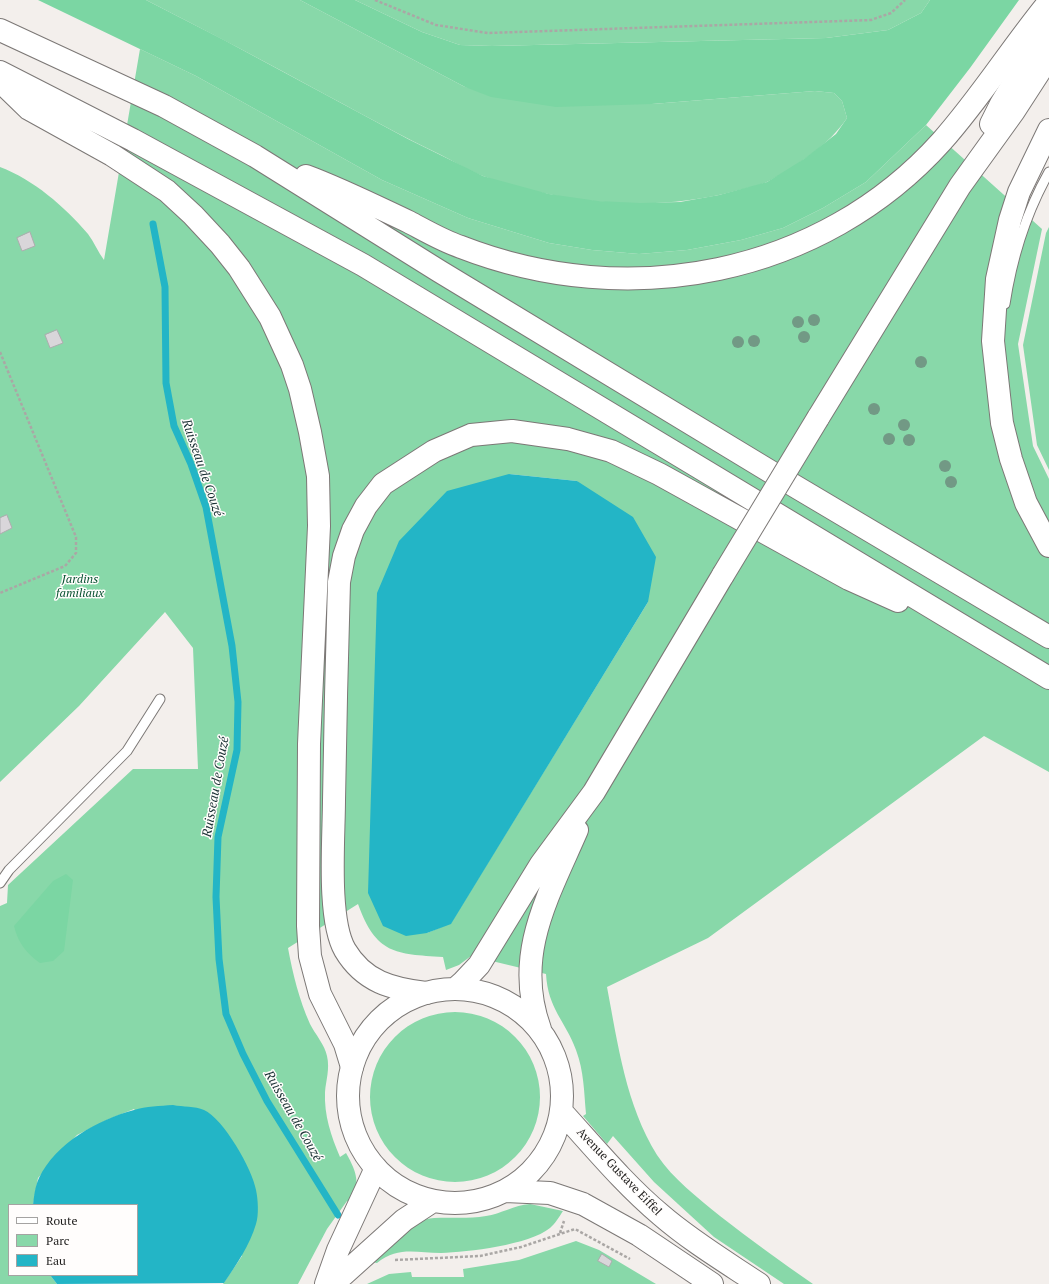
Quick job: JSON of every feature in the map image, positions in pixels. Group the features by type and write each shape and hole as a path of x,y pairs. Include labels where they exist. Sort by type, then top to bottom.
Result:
{"main road":[{"path":"255,156 329,184 460,247 507,262 549,272 589,278 651,279 706,273 762,259 810,240 853,216 902,180 942,141 1049,2"},
{"path":"455,990 483,959 541,864 594,792 723,575 960,186 1001,104 1049,25"},
{"path":"0,30 164,106 255,156 439,271 771,472 1049,637"},
{"path":"960,186 1014,112 1049,57"},
{"path":"0,72 133,140 363,264 1049,678"},
{"path":"0,81 29,109 112,155 167,192 193,216 220,244 239,268 270,317 292,365 300,388 318,476 319,526 309,744 308,906 310,956 320,994 345,1044 352,1067"},
{"path":"1049,130 1019,192 1010,220 998,279 993,341 1002,423 1011,460 1026,503 1049,546"},
{"path":"426,994 396,989 379,982 362,972 352,961 344,948 335,922 333,858 339,582 344,556 353,530 366,506 383,484 434,451 471,435 512,431 568,440 618,454 729,511 849,579 903,603 953,620"},
{"path":"542,1034 534,1012 530,994 529,970 533,942 548,896 594,792"},
{"path":"455,990 474,991 491,995 508,1004 532,1021 542,1034 550,1046 560,1075 562,1096 558,1127 543,1157 532,1171 505,1191 475,1201 459,1203 433,1201 417,1196 399,1186 376,1168 359,1143 350,1116 348,1095 352,1067 368,1032 377,1022 393,1009 407,1000 426,994 455,990"},
{"name":"Avenue Gustave Eiffel","path":"561,1111 636,1192 660,1215 758,1284"},
{"path":"326,1284 338,1250 376,1168"},
{"path":"505,1191 550,1193 583,1204 639,1235 712,1284"},
{"path":"333,1284 404,1220 433,1201"}],"lane":[{"path":"1000,407 1001,331 1011,273 1027,217 1049,172"},
{"path":"0,883 9,870 127,751 160,699"}],"path":[{"path":"375,0 436,25 488,33 871,20 891,13 905,0"},
{"path":"0,352 76,537 76,553 65,566 0,594"},
{"path":"392,1261 480,1256 521,1247 575,1229 631,1259"}],"green space":[{"path":"38,0 146,0 224,40 408,139 483,176 549,194 598,201 640,203 680,202 719,195 767,182 804,159 836,134 847,118 842,101 834,93 815,91 652,104 556,107 491,97 465,87 300,0 355,0 422,32 460,45 492,46 826,38 888,30 921,13 930,0 1019,0 970,68 926,125 866,182 823,208 783,228 741,240 687,250 639,254 592,250 549,243 468,218 382,180 196,76"},
{"path":"146,0 300,0 465,87 652,104 815,91 834,93 842,101 847,118 840,128 812,154 780,175 757,186 704,198 673,202 641,203 576,199 513,186 472,172"},
{"path":"355,0 930,0 921,13 888,30 826,38 492,46 460,45 422,32"},
{"name":"Jardins familiaux","path":"140,49 196,76 382,180 468,218 549,243 592,250 639,254 687,250 741,240 783,228 823,208 866,182 926,125 1042,229 1018,344 1033,446 1049,479 1049,772 984,736 708,938 607,987 619,1052 630,1095 646,1136 663,1164 686,1188 720,1216 813,1284 784,1284 714,1237 654,1182 613,1136 607,1144 583,1116 586,1114 579,1058 572,1040 553,1006 547,986 546,974 471,956 459,965 446,970 443,957 400,952 389,948 380,942 372,933 365,921 358,904 288,948 294,977 303,1005 310,1024 322,1044 327,1056 328,1070 325,1101 331,1133 340,1157 346,1153 350,1160 357,1184 353,1205 347,1201 327,1229 298,1284 223,1284 242,1256 134,1109 109,1119 77,1135 38,1178 33,1204 8,1204 8,1276 51,1276 57,1284 0,1284 0,906 7,903 8,885 133,769 198,769 193,648 165,612 79,706 0,782 0,167 25,179 48,195 59,204 88,234 104,260","holes":["509,474 577,481 648,602 451,923 427,933"]},
{"path":"1049,227 1049,470 1037,445 1023,345 1046,233"},
{"path":"66,874 73,880 64,951 53,961 40,963 24,948 18,938 14,926 53,881"},
{"path":"447,1012 463,1012 488,1018 509,1031 521,1043 534,1064 540,1089 540,1105 534,1130 521,1151 509,1163 488,1176 463,1182 447,1182 422,1176 401,1163 389,1151 376,1130 370,1105 370,1089 376,1064 389,1043 401,1031 422,1018"},
{"path":"530,1204 563,1211 550,1228 528,1239 482,1249 453,1252 400,1252 392,1254 377,1263 372,1262 400,1235 417,1223 434,1218 486,1216 518,1206"},
{"path":"576,1241 599,1250 656,1284 367,1284 389,1274 411,1272 412,1277 464,1277 463,1269 519,1260"}],"water":[{"path":"509,474 577,481 633,517 656,557 648,602 451,924 427,933 406,936 383,926 368,893 377,593 399,541 447,491"},
{"path":"173,1105 193,1107 204,1110 220,1123 236,1146 254,1181 258,1202 257,1220 250,1240 242,1255 224,1283 57,1284 51,1276 138,1276 138,1204 33,1204 38,1181 46,1165 67,1144 92,1127 106,1120 120,1114 153,1106"}],"building":[{"path":"30,232 35,246 22,251 17,238"},
{"path":"57,330 63,343 50,348 45,335"},
{"path":"7,515 12,528 0,534 0,518"},
{"path":"602,1254 612,1261 609,1267 598,1261"}],"waterway":[{"name":"Ruisseau de Couzé","path":"153,224 165,287 166,383 174,426 191,464 206,507 232,646 238,702 237,750 218,837 216,897 219,959 226,1014 243,1054 267,1101 338,1215"}]}
